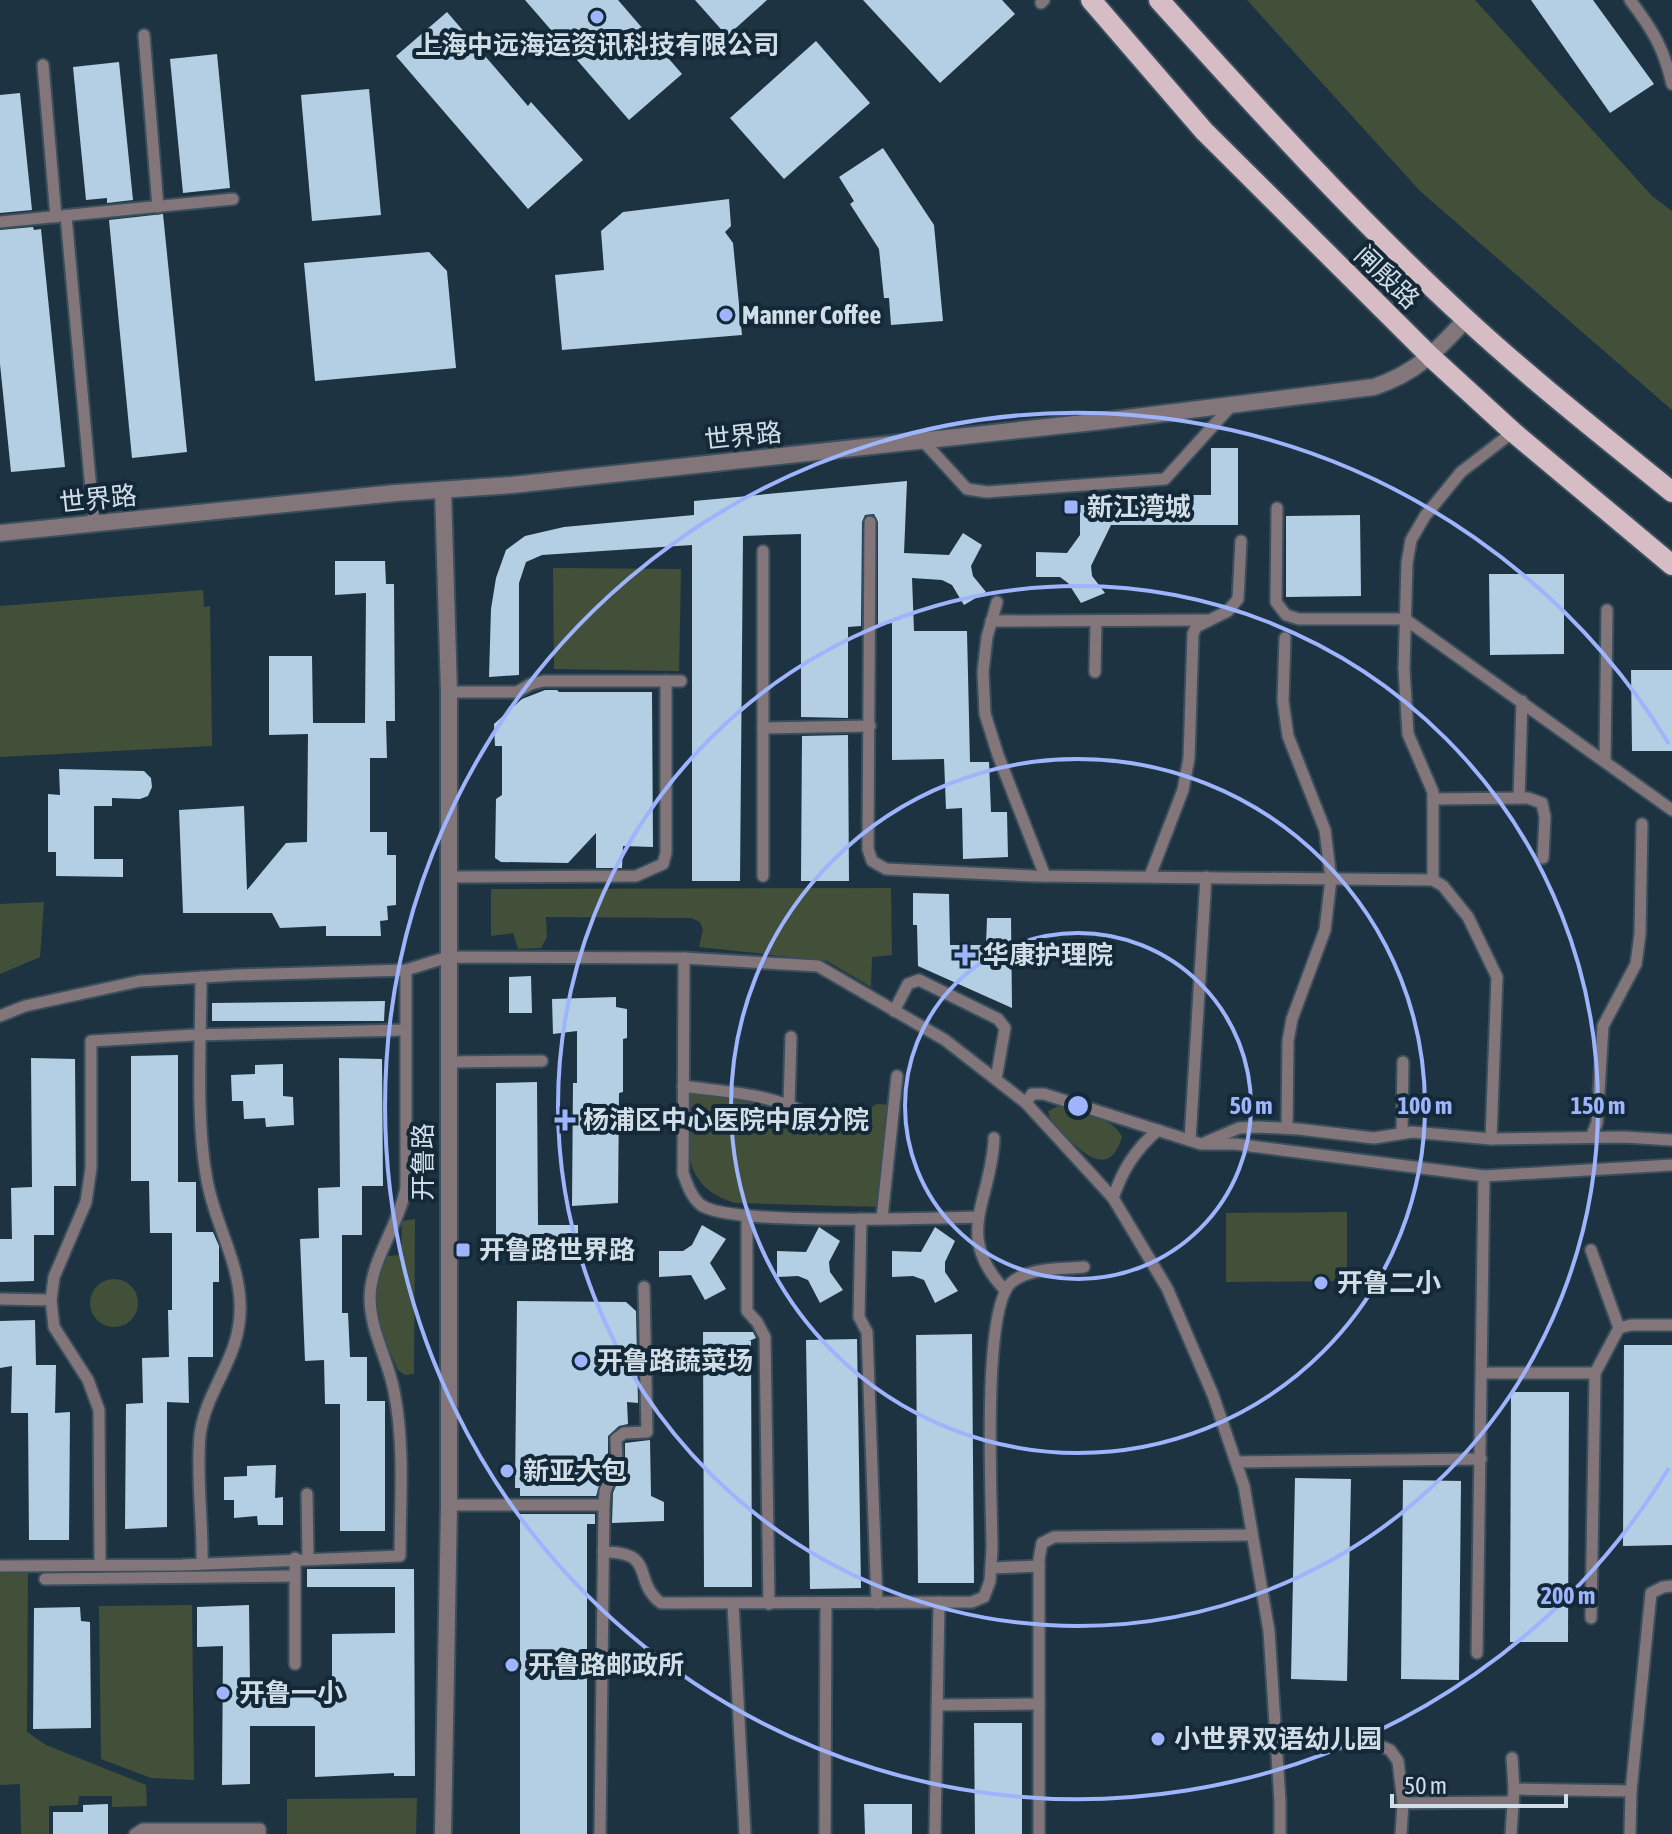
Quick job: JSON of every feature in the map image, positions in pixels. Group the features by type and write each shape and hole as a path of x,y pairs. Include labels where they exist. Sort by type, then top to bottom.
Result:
{"main road":[{"name":"闸殷路","path":"1091,0 1204,131 1431,357 1513,432 1672,565"},
{"name":"闸殷路","path":"1159,0 1293,148 1466,319 1545,389 1672,492"}],"street":[{"name":"世界路","path":"0,533 544,482 1374,387 1397,379 1431,357 1466,319"},
{"name":"开鲁路","path":"443,490 449,692 449,1505 443,1834"}],"lane":[{"path":"1630,0 1666,55 1672,84"},
{"path":"144,35 158,207"},
{"path":"43,65 94,523"},
{"path":"0,222 233,199"},
{"path":"923,441 967,489 987,492 1165,479 1233,405"},
{"path":"1433,880 1433,792 1408,734 1404,669 1407,563 1411,540 1425,516 1461,472 1513,432"},
{"path":"1277,508 1276,602 1286,615 1299,619 1405,619 1672,810"},
{"path":"870,522 868,849 872,861 886,869 1045,876 1433,880 1443,886 1468,917 1497,977 1491,1139"},
{"path":"1150,876 1183,790 1189,758 1193,634 1196,627 1228,611 1238,599 1241,541"},
{"path":"763,551 763,876"},
{"path":"997,602 983,672 985,714 1045,876"},
{"path":"1605,761 1607,610"},
{"path":"991,621 1207,620"},
{"path":"1095,672 1096,621"},
{"path":"1285,638 1283,701 1288,736 1325,830 1331,879 1325,930 1292,1019 1288,1041 1287,1128"},
{"path":"449,692 517,692 544,681 681,681"},
{"path":"448,877 636,876 663,864 666,853 666,681"},
{"path":"1519,798 1522,701"},
{"path":"763,728 870,726"},
{"path":"1433,799 1528,798 1542,803 1545,817 1543,858"},
{"path":"1591,1137 1597,1123 1603,1026 1636,964 1640,934 1642,824"},
{"path":"1196,1142 1206,877"},
{"path":"0,1016 36,1003 140,981 406,970 448,957 684,958 818,966 945,1040 1026,1103 1113,1198 1167,1288 1213,1395 1244,1486 1269,1631 1280,1834"},
{"path":"684,958 683,1173 690,1191 702,1206 728,1215 861,1219 977,1217"},
{"path":"0,1566 400,1556 400,1424 394,1387 372,1325 370,1294 406,1188 406,970"},
{"path":"201,977 202,1141 208,1185 230,1250 240,1301 240,1328 230,1362 207,1410 200,1435 202,1563"},
{"path":"894,1011 908,984 919,980 998,1019 1005,1028 996,1079"},
{"path":"100,1565 99,1410 88,1380 54,1327 51,1300 54,1277 86,1202 91,1168 91,1041 405,1030"},
{"path":"789,1104 791,1037"},
{"path":"448,1062 542,1061"},
{"path":"1402,1133 1403,1062"},
{"path":"882,1218 897,1076"},
{"path":"683,1086 763,1097 789,1104 805,1113"},
{"path":"1026,1103 1032,1094 1044,1094 1196,1142 1235,1144 1484,1176 1672,1165"},
{"path":"1196,1142 1239,1128 1287,1128 1374,1138 1402,1133 1491,1139 1591,1137 1672,1140"},
{"path":"1113,1198 1121,1173 1130,1158 1158,1130"},
{"path":"994,1138 993,1163 977,1217 977,1234 980,1252 989,1273 1005,1290"},
{"path":"1477,1653 1484,1176"},
{"path":"747,1215 747,1311 765,1337 769,1604"},
{"path":"861,1219 859,1317 867,1332 877,1603"},
{"path":"1591,1250 1619,1328 1595,1373 1591,1618"},
{"path":"603,1552 624,1552 636,1558 652,1596 661,1603 972,1602 984,1597 991,1568 992,1357 995,1324 1005,1290 1014,1280 1030,1273 1084,1267"},
{"path":"600,1834 605,1491 617,1464 616,1439 624,1433 647,1432 644,1287"},
{"path":"0,1299 51,1300"},
{"path":"1619,1328 1672,1325"},
{"path":"1482,1373 1595,1373"},
{"path":"1236,1462 1481,1459"},
{"path":"307,1494 308,1558"},
{"path":"449,1505 604,1505"},
{"path":"1039,1834 1039,1566 1042,1543 1054,1537 1252,1535"},
{"path":"295,1558 295,1664"},
{"path":"991,1568 1039,1566"},
{"path":"45,1579 295,1576"},
{"path":"1630,1834 1631,1791 1651,1593 1672,1586"},
{"path":"935,1834 939,1602"},
{"path":"825,1834 826,1603"},
{"path":"733,1604 745,1834"},
{"path":"937,1705 1039,1704"},
{"path":"1276,1745 1374,1743 1390,1750 1398,1761 1403,1803 1401,1834"},
{"path":"1511,1834 1514,1789 1512,1758"},
{"path":"1514,1789 1631,1791"},
{"path":"1403,1803 1513,1802"},
{"path":"135,1834 143,1829 260,1829 260,1834"}],"green space":[{"path":"1247,0 1475,0 1652,196 1672,211 1672,410 1420,191"},
{"path":"553,568 681,569 679,671 554,669"},
{"path":"203,590 204,607 210,606 212,746 0,757 0,606"},
{"path":"891,888 892,955 872,957 871,987 827,961 699,947 703,930 700,922 691,918 546,917 547,937 541,948 518,949 513,933 491,936 491,889"},
{"path":"44,902 40,957 0,974 0,904"},
{"path":"686,1090 776,1104 801,1115 841,1120 854,1117 877,1104 890,1105 882,1207 735,1203 716,1195 703,1185 690,1159"},
{"path":"1058,1106 1111,1124 1122,1137 1112,1155 1100,1160 1078,1148 1049,1116 1048,1111"},
{"path":"1347,1212 1347,1281 1226,1282 1226,1213"},
{"path":"415,1219 414,1374 405,1375 398,1370 385,1339 376,1303 386,1256 401,1255 402,1221"},
{"path":"114,1279 123,1280 131,1286 137,1294 137,1312 131,1320 123,1326 114,1327 105,1326 97,1320 91,1312 90,1303 91,1294 97,1286 105,1280"},
{"path":"0,1570 28,1570 27,1732 46,1745 146,1785 147,1806 112,1807 112,1796 79,1796 78,1805 49,1806 49,1834 21,1834 20,1784 0,1785"},
{"path":"192,1605 194,1780 151,1778 101,1759 99,1606"},
{"path":"417,1798 416,1834 287,1834 287,1799"}],"building":[{"path":"525,0 618,0 682,74 629,120"},
{"path":"695,0 767,0 727,36"},
{"path":"863,0 1002,0 1015,14 940,83"},
{"path":"1531,0 1593,0 1654,84 1610,113"},
{"path":"447,12 528,106 531,102 583,160 528,209 396,56"},
{"path":"816,41 870,103 784,179 730,118"},
{"path":"217,54 230,188 183,193 170,59"},
{"path":"119,62 133,200 107,203 107,198 86,200 73,67"},
{"path":"369,89 381,215 312,221 301,95"},
{"path":"20,93 32,210 0,213 0,95"},
{"path":"883,148 934,225 943,321 891,325 889,298 884,298 879,249 850,204 854,201 839,177"},
{"path":"729,199 731,226 725,232 733,243 742,335 562,350 555,275 604,270 601,231 623,212"},
{"path":"163,214 187,452 132,458 109,220"},
{"path":"33,227 34,230 41,229 65,467 11,472 0,364 0,230"},
{"path":"429,252 447,271 456,368 315,381 304,263"},
{"path":"1211,448 1238,448 1238,525 1111,525 1091,566 1092,576 1105,593 1081,603 1068,583 1060,577 1036,577 1036,552 1067,553 1080,535 1080,505 1177,505 1177,495 1211,495"},
{"path":"907,481 904,553 949,555 963,533 982,545 971,566 973,576 986,592 964,605 952,585 942,580 912,578 914,631 967,631 970,762 989,762 991,812 1007,812 1008,857 963,859 962,808 946,809 944,759 892,760 892,623 878,625 878,522 874,514 865,515 862,522 861,626 848,627 848,718 801,717 801,534 743,536 740,881 692,881 692,545 542,555 526,562 519,583 519,675 489,677 491,609 496,578 506,550 525,536 564,527 694,515 694,501"},
{"path":"1360,515 1361,596 1286,597 1286,516"},
{"path":"335,561 385,561 386,584 394,584 395,721 386,721 387,758 370,758 370,832 387,832 387,855 396,855 396,905 387,906 388,920 380,921 381,936 326,936 326,926 280,928 272,913 183,913 179,810 244,806 247,890 286,843 307,842 308,734 269,735 269,656 312,656 313,723 365,723 366,593 335,595"},
{"path":"1489,574 1564,574 1564,654 1490,655"},
{"path":"1631,670 1672,670 1672,751 1632,751"},
{"path":"545,690 652,692 653,847 623,846 622,868 596,868 596,833 568,863 501,862 495,858 496,799 502,795 502,746 495,746 494,724 522,699"},
{"path":"848,735 849,881 801,881 802,736"},
{"path":"59,769 144,771 151,778 152,787 148,796 140,799 112,798 112,806 94,806 94,859 123,859 123,877 56,876 56,852 48,852 48,794 60,795"},
{"name":"华康护理院","path":"913,893 949,894 950,945 986,945 987,918 1011,918 1012,1008 918,966"},
{"path":"531,976 532,1013 509,1013 509,977"},
{"path":"616,997 616,1007 627,1009 627,1038 623,1039 623,1092 619,1093 618,1203 572,1206 573,1083 577,1083 577,1031 553,1034 552,999"},
{"path":"385,1001 384,1021 212,1021 212,1003"},
{"path":"178,1055 178,1182 196,1182 196,1232 213,1232 219,1246 219,1282 213,1282 213,1357 188,1357 189,1403 167,1402 167,1527 125,1529 126,1404 143,1403 142,1358 169,1357 168,1310 172,1310 172,1233 150,1233 149,1181 131,1181 131,1056"},
{"path":"31,1058 75,1059 76,1186 54,1186 54,1235 34,1235 34,1281 0,1282 0,1239 12,1239 11,1188 32,1187"},
{"path":"339,1058 382,1059 383,1186 362,1186 362,1235 342,1235 342,1313 348,1313 350,1357 367,1357 367,1401 385,1401 385,1531 340,1531 340,1404 325,1404 324,1360 305,1361 300,1239 319,1238 318,1188 340,1187"},
{"path":"283,1064 283,1096 293,1097 294,1125 266,1127 265,1118 244,1119 243,1101 232,1101 231,1075 255,1074 255,1065"},
{"path":"537,1082 538,1225 578,1225 578,1258 527,1260 527,1252 519,1254 519,1248 496,1250 496,1083"},
{"path":"702,1225 726,1239 710,1263 726,1289 705,1300 691,1275 659,1277 659,1251 683,1251 692,1245"},
{"path":"819,1227 840,1241 829,1262 830,1272 843,1290 820,1303 808,1280 798,1276 777,1277 777,1251 806,1252"},
{"path":"935,1227 955,1241 945,1262 945,1272 958,1291 935,1303 924,1280 913,1276 892,1277 892,1251 921,1252"},
{"name":"开鲁路蔬菜场","path":"517,1301 626,1302 636,1311 638,1403 627,1402 628,1424 619,1426 608,1436 608,1462 596,1496 520,1496 520,1488 515,1488"},
{"path":"35,1320 36,1365 56,1365 55,1413 70,1412 69,1540 29,1540 28,1413 11,1413 12,1366 0,1368 0,1321"},
{"path":"703,1332 753,1332 756,1338 749,1341 752,1587 704,1587"},
{"path":"972,1334 974,1583 918,1583 916,1335"},
{"path":"857,1339 861,1588 810,1589 806,1340"},
{"path":"1624,1345 1672,1345 1672,1545 1623,1546"},
{"path":"1511,1392 1569,1392 1568,1642 1510,1642"},
{"path":"650,1440 651,1496 664,1502 664,1521 612,1523 613,1493 625,1464 625,1443"},
{"path":"276,1465 275,1498 283,1497 283,1525 258,1525 257,1516 234,1518 234,1500 224,1500 224,1477 247,1476 247,1466"},
{"path":"1295,1478 1351,1479 1347,1681 1291,1679"},
{"path":"1403,1480 1461,1481 1459,1680 1401,1679"},
{"path":"520,1514 595,1514 595,1524 587,1524 587,1834 520,1834"},
{"path":"307,1569 414,1569 415,1776 394,1776 394,1773 315,1777 315,1726 250,1726 250,1784 222,1785 223,1646 197,1647 197,1607 249,1605 250,1686 332,1687 332,1634 395,1633 395,1587 307,1587"},
{"path":"80,1607 81,1621 90,1622 91,1728 33,1729 34,1608"},
{"path":"974,1723 1022,1723 1022,1834 975,1834"},
{"path":"108,1804 108,1834 53,1834 53,1812 83,1812 83,1805"},
{"path":"864,1804 912,1804 912,1834 865,1834"}],"place":[{"name":"上海中远海运资讯科技有限公司","path":"597,17"},
{"name":"Manner Coffee","path":"726,315"},
{"name":"新江湾城","path":"1071,507"},
{"name":"华康护理院","path":"965,955"},
{"name":"杨浦区中心医院中原分院","path":"565,1120"},
{"name":"开鲁路世界路","path":"463,1250"},
{"name":"开鲁二小","path":"1321,1283"},
{"name":"开鲁路蔬菜场","path":"581,1361"},
{"name":"新亚大包","path":"507,1471"},
{"name":"开鲁路邮政所","path":"512,1665"},
{"name":"开鲁一小","path":"223,1693"},
{"name":"小世界双语幼儿园","path":"1158,1739"}]}
